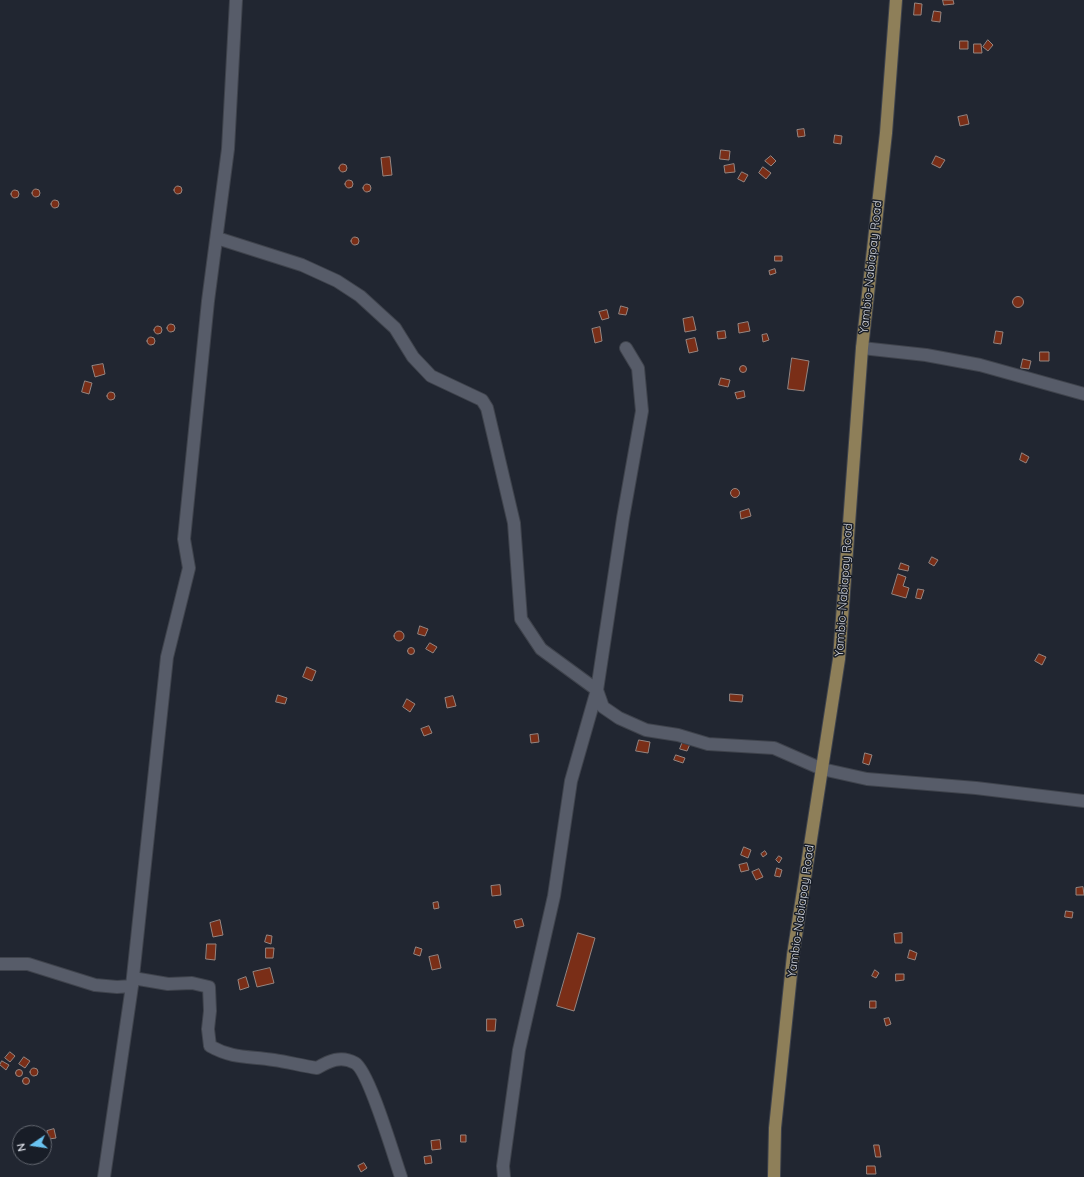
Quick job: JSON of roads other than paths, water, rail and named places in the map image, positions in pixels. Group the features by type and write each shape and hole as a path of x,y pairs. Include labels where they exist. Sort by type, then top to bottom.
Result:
{"main road":[{"name":"Yambio-Nabiapay Road","path":"774,1177 775,1128 793,955 839,659 862,348 886,133 896,0"}],"street":[{"path":"104,1177 132,982 167,657 189,568 184,539 208,301 228,149 236,0"},
{"path":"217,238 302,265 338,282 360,296 395,328 413,357 431,376 482,400 487,408 514,523 521,619 541,649 597,690 603,707 619,718 646,730 678,735 708,744 774,748 822,769 867,779 976,788 1084,801"},
{"path":"504,1177 503,1166 519,1050 554,896 571,781 597,690 623,518 642,411 638,368 626,348"},
{"path":"862,348 926,355 980,365 1084,394"},
{"path":"0,964 28,964 95,985 117,987 132,982 168,984 192,982 209,987 210,1011 208,1029 210,1046 220,1051 242,1057 274,1060 317,1068 332,1060 347,1060 356,1064 371,1089 401,1177"}]}
